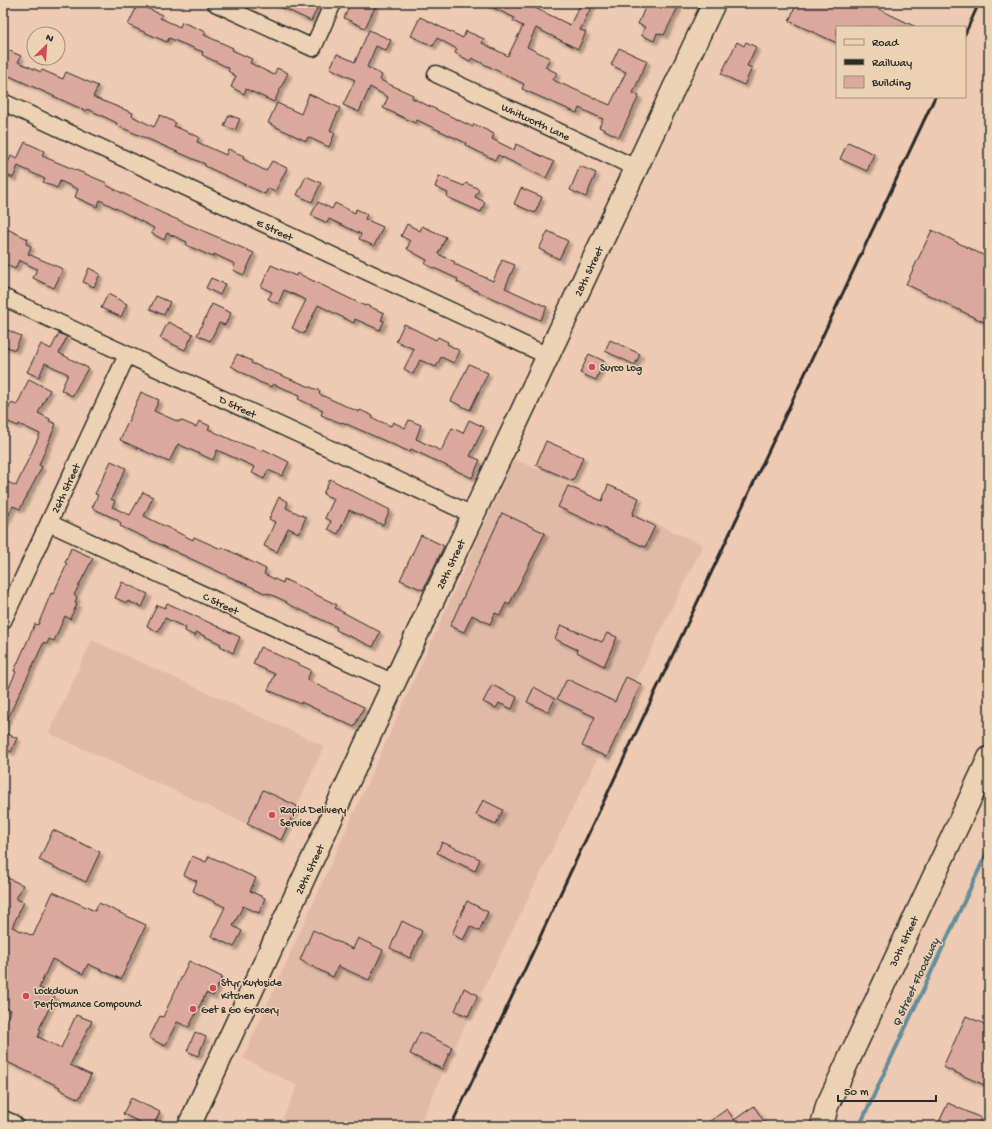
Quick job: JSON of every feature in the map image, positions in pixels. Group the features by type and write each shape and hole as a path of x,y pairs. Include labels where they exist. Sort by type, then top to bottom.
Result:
{"main road":[{"name":"28th Street","path":"189,1126 394,683 714,3"},
{"name":"30th Street","path":"822,1126 827,1106 989,758"},
{"path":"3,1122 12,1126"}],"street":[{"path":"215,3 239,8 313,48 334,3"},
{"name":"Whitworth Lane","path":"436,74 636,168"},
{"name":"E Street","path":"3,102 548,356"},
{"name":"D Street","path":"3,297 473,515"},
{"name":"26th Street","path":"3,621 127,355"},
{"name":"C Street","path":"49,523 394,683"}],"shaded area":[{"path":"514,459 703,545 456,1044 419,1126 279,1126 298,1086 243,1058"},
{"name":"Rapid Delivery Service","path":"92,640 324,746 297,806 263,791 247,824 49,733"}],"building":[{"path":"273,3 320,3 311,21"},
{"path":"351,3 377,3 365,28 344,18"},
{"path":"483,3 525,3 570,25 581,3 593,3 580,30 586,32 578,49 536,28 527,47 550,58 545,67 557,73 553,80 610,105 626,72 611,65 619,48 647,61 633,93 639,96 619,137 599,127 603,119 579,108 577,113 522,89 524,84 472,58 470,61 455,53 457,49 437,38 433,46 411,36 420,17 463,38 466,31 484,39 482,43 508,56 523,26 513,21 515,18"},
{"path":"647,3 680,3 664,35 657,33 654,41 641,35 645,27 638,24"},
{"path":"797,3 866,3 914,26 836,26 836,43 789,21"},
{"path":"138,4 162,15 160,18 180,27 182,22 206,32 204,35 233,48 232,50 252,59 250,63 274,75 277,68 288,73 274,102 246,89 244,94 231,87 236,76 228,71 229,68 202,55 203,52 169,38 167,42 128,25"},
{"path":"369,30 391,40 386,51 376,46 367,67 382,75 380,80 413,95 412,98 473,127 474,124 494,134 492,139 514,150 516,144 554,162 546,178 498,155 495,160 465,145 466,143 417,120 415,123 383,108 388,97 370,87 359,112 343,105 355,80 330,68 337,54 355,62"},
{"path":"737,42 744,46 746,42 756,47 747,66 752,68 744,85 721,74"},
{"path":"3,48 21,56 18,62 41,72 42,70 63,79 66,72 98,86 93,97 133,113 132,116 154,127 160,115 176,123 174,126 199,137 197,142 226,155 228,149 244,156 243,159 266,171 272,161 287,168 275,192 268,188 265,194 205,166 205,164 116,125 117,123 88,109 86,111 3,73"},
{"path":"309,94 340,108 330,130 335,133 329,147 308,137 306,141 268,123 277,103 301,114"},
{"path":"229,115 240,119 235,130 224,126"},
{"path":"25,142 44,151 42,156 107,183 106,185 162,213 254,253 244,275 233,270 235,264 214,254 213,257 186,245 187,242 167,233 164,240 151,233 154,228 100,200 97,207 75,197 78,189 60,181 57,188 43,182 45,179 18,166 13,178 3,173 11,156 17,159"},
{"path":"848,142 874,154 867,171 840,159"},
{"path":"580,166 596,173 586,197 570,190"},
{"path":"306,176 321,183 312,202 297,195"},
{"path":"439,176 464,186 466,183 479,189 475,197 485,202 481,212 447,197 448,193 435,187"},
{"path":"521,188 542,197 535,213 514,204"},
{"path":"318,202 332,209 335,203 355,213 356,209 367,214 365,219 383,227 374,246 359,239 361,234 329,219 327,223 311,215"},
{"path":"407,224 420,231 422,226 446,237 438,254 455,262 454,264 493,281 502,260 515,265 505,288 547,307 540,320 457,282 458,279 425,264 427,260 407,249 410,241 401,236"},
{"path":"3,227 28,239 26,244 31,246 28,254 63,269 54,288 33,278 37,269 19,260 15,269 3,263"},
{"path":"932,230 989,258 989,317 986,323 906,284"},
{"path":"548,231 568,241 559,259 539,249"},
{"path":"271,265 296,276 297,273 365,306 366,305 384,313 381,320 384,321 380,330 355,319 354,323 318,305 304,334 292,328 306,300 284,290 278,304 268,299 272,292 261,287"},
{"path":"89,268 100,274 94,287 83,282"},
{"path":"211,278 225,284 220,295 206,288"},
{"path":"108,294 127,304 121,317 101,308"},
{"path":"156,296 170,302 164,315 150,309"},
{"path":"212,304 231,313 225,325 219,323 210,341 197,335"},
{"path":"168,322 193,334 185,350 160,338"},
{"path":"404,324 436,340 438,337 460,351 454,363 441,357 436,367 420,360 413,374 404,369 414,349 396,341"},
{"path":"3,328 21,336 15,350 3,345"},
{"path":"59,333 67,337 59,353 88,368 72,396 61,390 68,374 45,363 39,377 27,372 41,344 51,349"},
{"path":"610,340 640,354 635,365 605,351"},
{"path":"237,354 252,361 251,363 320,391 319,394 359,412 360,410 373,416 372,418 391,426 393,422 405,428 409,420 421,425 416,439 441,451 452,428 463,433 469,420 484,427 470,456 480,460 472,478 411,449 410,452 342,422 341,423 321,415 323,410 298,399 300,395 273,384 272,387 259,382 231,366"},
{"name":"Surco Log","path":"589,354 604,361 596,380 580,373"},
{"path":"469,364 488,373 470,410 451,401"},
{"path":"29,379 50,390 38,413 56,424 39,465 42,467 20,509 13,506 3,526 3,492 8,482 16,486 40,434 19,424 18,426 4,420 11,403 17,405"},
{"path":"141,392 159,400 154,411 179,422 180,420 196,427 199,421 210,426 208,429 232,440 262,451 263,449 289,462 282,476 268,470 264,479 252,473 255,467 217,450 213,460 178,444 169,462 120,440"},
{"path":"546,441 583,457 573,481 536,465"},
{"path":"111,461 126,468 111,499 115,501 112,507 130,515 143,492 153,497 144,516 193,540 194,537 221,549 222,547 266,569 264,574 283,583 284,579 337,605 335,608 380,632 373,647 336,630 337,627 286,603 287,602 120,526 121,523 116,519 92,508 98,495 95,494"},
{"path":"330,479 390,510 383,525 349,510 338,534 328,529 331,521 325,518 334,499 323,494"},
{"path":"608,485 639,498 632,515 655,526 645,547 558,507 568,486 602,501"},
{"path":"279,497 288,502 286,508 306,517 299,533 288,528 277,552 264,546 275,522 269,519"},
{"path":"502,513 545,533 509,605 506,603 500,615 495,613 490,624 472,615 464,632 450,626"},
{"path":"421,535 444,546 423,590 400,580"},
{"path":"71,548 93,558 74,595 77,597 75,603 77,604 70,619 65,616 54,641 49,639 47,644 44,642 3,728 3,690 7,692 16,672 14,671 35,624 38,625 51,593 53,594 67,564 65,563"},
{"path":"122,582 148,594 142,607 128,601 127,603 115,598"},
{"path":"167,603 240,637 233,653 220,646 221,644 196,632 195,636 185,631 186,628 165,618 158,632 147,626 157,605 165,608"},
{"path":"561,625 602,642 607,633 617,637 604,666 577,652 578,650 555,639"},
{"path":"260,647 311,670 307,680 364,707 354,727 301,702 301,704 268,690 275,674 253,664"},
{"path":"626,677 641,684 607,757 582,746 595,717 557,699 567,679 615,702"},
{"path":"492,685 517,697 512,709 499,703 496,708 483,702"},
{"path":"534,687 555,699 548,712 527,702"},
{"path":"3,732 17,738 11,752 3,748"},
{"name":"Rapid Delivery Service","path":"263,790 297,806 281,840 247,824"},
{"path":"483,800 503,810 496,824 476,815"},
{"path":"53,830 100,852 86,882 39,860"},
{"path":"442,842 480,859 475,871 437,853"},
{"path":"192,856 206,862 209,856 256,878 250,891 265,898 259,913 243,906 233,926 242,931 234,947 211,936 225,907 193,891 197,881 184,875"},
{"name":"Lockdown Performance Compound","path":"3,876 23,885 16,899 24,902 12,927 33,936 53,892 95,911 99,903 146,925 121,979 88,964 83,974 52,959 39,988 55,996 39,1029 41,1030 38,1037 61,1048 76,1015 92,1021 70,1065 91,1075 79,1099 59,1089 60,1087 3,1060 3,1027 11,1010 3,1007 7,1000 3,998"},
{"path":"467,901 488,912 479,931 470,926 463,940 452,934"},
{"path":"402,921 422,931 410,958 390,948"},
{"path":"313,930 353,949 358,938 383,950 369,980 338,966 333,977 300,960"},
{"path":"189,961 222,977 213,996 206,993 189,1027 177,1022 165,1046 149,1038 160,1016 163,1017"},
{"path":"464,988 478,995 468,1016 455,1011"},
{"path":"966,1016 989,1026 989,1087 943,1067"},
{"path":"195,1032 206,1037 198,1056 187,1051"},
{"path":"420,1032 452,1047 442,1069 410,1054"},
{"path":"131,1098 160,1112 153,1126 148,1126 123,1114"},
{"path":"948,1103 981,1118 977,1126 937,1126"},
{"path":"754,1106 767,1126 703,1126 727,1109 734,1120"}],"waterway":[{"name":"Q Street Floodway","path":"860,1125 989,848"}],"railway":[{"path":"966,32 979,3"},
{"path":"451,1126 935,98"}],"place":[{"name":"Surco Log","path":"592,367"},
{"name":"Rapid Delivery Service","path":"272,815"},
{"name":"Styr Kurbside Kitchen","path":"213,988"},
{"name":"Lockdown Performance Compound","path":"26,996"},
{"name":"Get & Go Grocery","path":"193,1009"}]}
